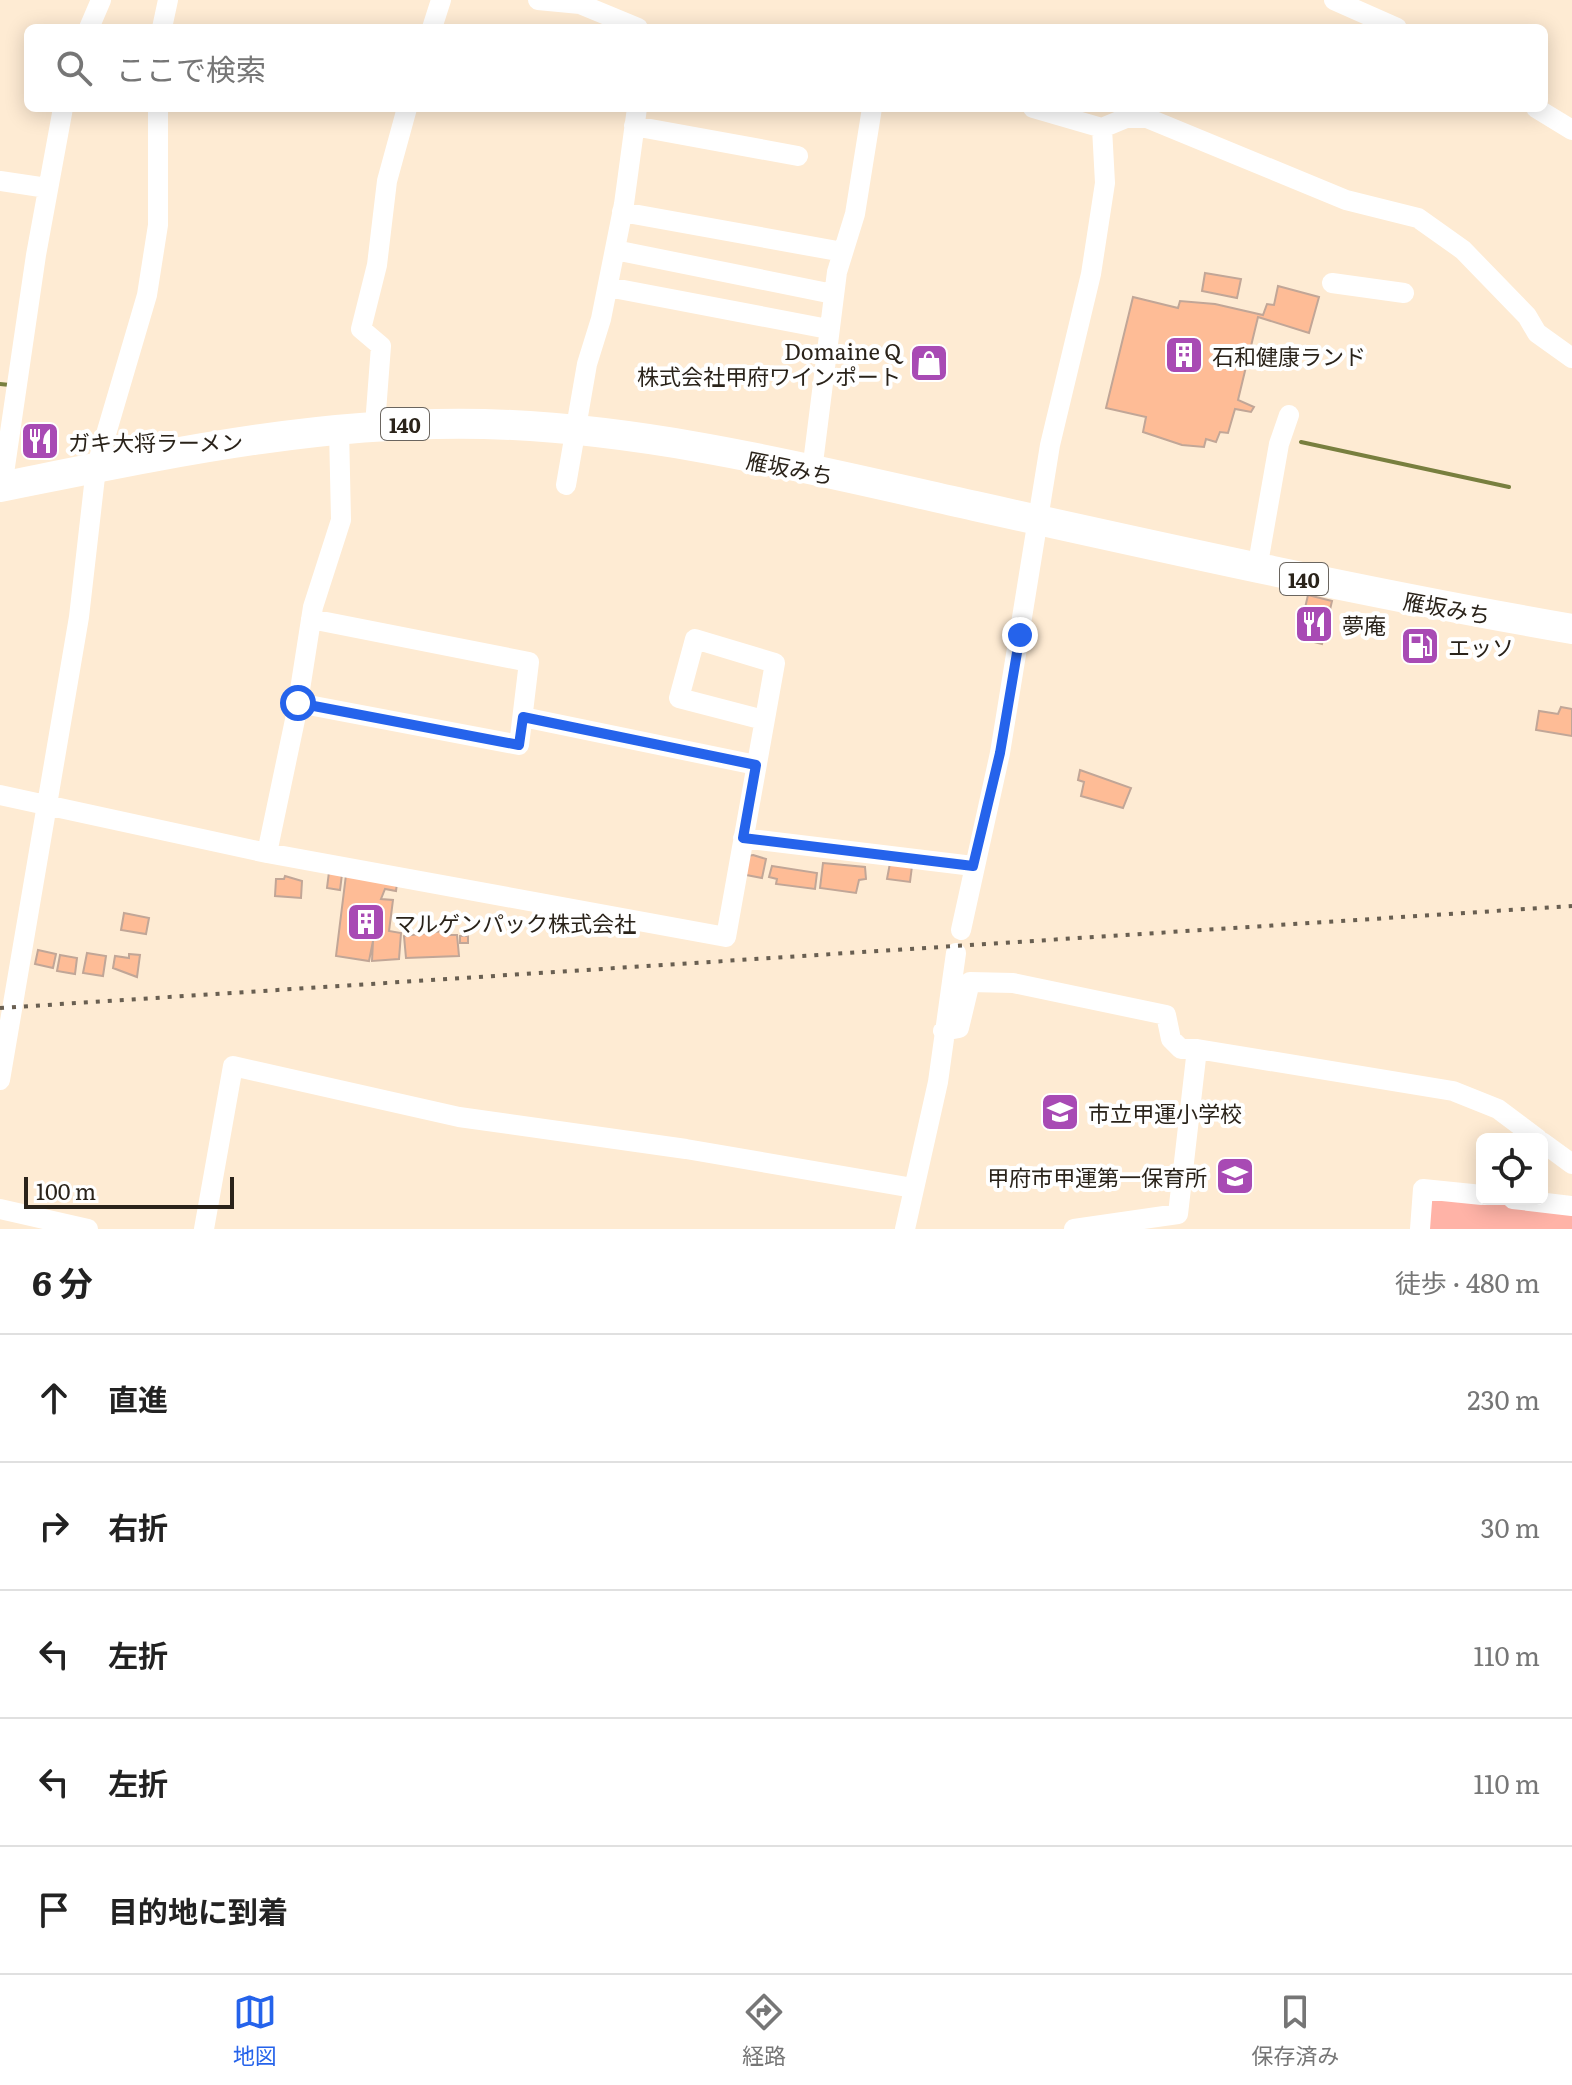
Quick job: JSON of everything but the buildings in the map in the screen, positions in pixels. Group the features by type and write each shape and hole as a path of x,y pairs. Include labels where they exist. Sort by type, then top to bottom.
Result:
{"highway":[{"name":"雁坂みち","path":"1,487 266,436 339,428 486,424 573,430 812,471 1370,593 1572,629"}],"street":[{"path":"91,24 101,0"},
{"path":"163,24 168,0"},
{"path":"433,24 441,0"},
{"path":"538,0 580,4 628,24"},
{"path":"1334,0 1388,24"},
{"path":"1,487 47,188 62,112"},
{"path":"0,1080 89,552 96,468 147,295 158,225 158,112"},
{"path":"375,425 381,346 361,329 377,265 387,181 406,112"},
{"path":"812,471 833,294 858,201 871,112"},
{"path":"1047,112 1102,128 1126,118 1147,118 1346,200 1418,218 1463,250 1527,316 1537,333 1572,358"},
{"path":"1543,112 1572,130"},
{"path":"566,485 573,430 615,250 635,117 798,156"},
{"path":"961,930 1000,753 1050,445 1091,274 1105,183 1102,128"},
{"path":"0,181 47,188"},
{"path":"622,212 843,252"},
{"path":"615,250 833,294"},
{"path":"1332,283 1404,293"},
{"path":"608,287 828,329"},
{"path":"1257,569 1279,444 1289,415"},
{"path":"267,853 298,703 311,619 341,520 339,428"},
{"path":"298,703 519,745 529,662 311,619"},
{"path":"0,795 47,808 267,853 726,937 775,663 695,639 679,698 764,720"},
{"path":"523,717 756,765"},
{"path":"743,838 973,866"},
{"path":"905,1229 938,1082 956,953"},
{"path":"943,1031 959,1028 970,982 1013,983 1166,1015 1171,1039 1181,1049 1197,1049 1453,1091 1498,1109 1531,1133"},
{"path":"1074,1229 1180,1222 1197,1049"},
{"path":"204,1229 233,1066 459,1117 686,1149 913,1188"},
{"path":"1548,1146 1572,1164"},
{"path":"1420,1229 1423,1189 1476,1194"},
{"path":"1548,1203 1572,1206"},
{"path":"0,1209 42,1224 88,1229"}],"shaded area":[{"path":"1423,1189 1476,1198 1476,1205 1572,1206 1572,1229 1420,1229"}],"waterway":[{"path":"0,384 10,385"},
{"path":"1301,442 1509,487"}],"railway":[{"path":"0,1008 1572,906"}],"place":[{"name":"石和健康ランド","path":"1184,355"},
{"name":"Domaine Q 株式会社甲府ワインポート","path":"929,363"},
{"name":"ガキ大将ラーメン","path":"40,441"},
{"name":"夢庵","path":"1314,624"},
{"name":"エッソ","path":"1420,646"},
{"name":"マルゲンパック株式会社","path":"366,922"},
{"name":"市立甲運小学校","path":"1060,1112"},
{"name":"甲府市甲運第一保育所","path":"1235,1176"}],"route":[{"path":"298,703 519,745 523,717 756,765 743,838 973,866 1000,753 1020,635"}]}
